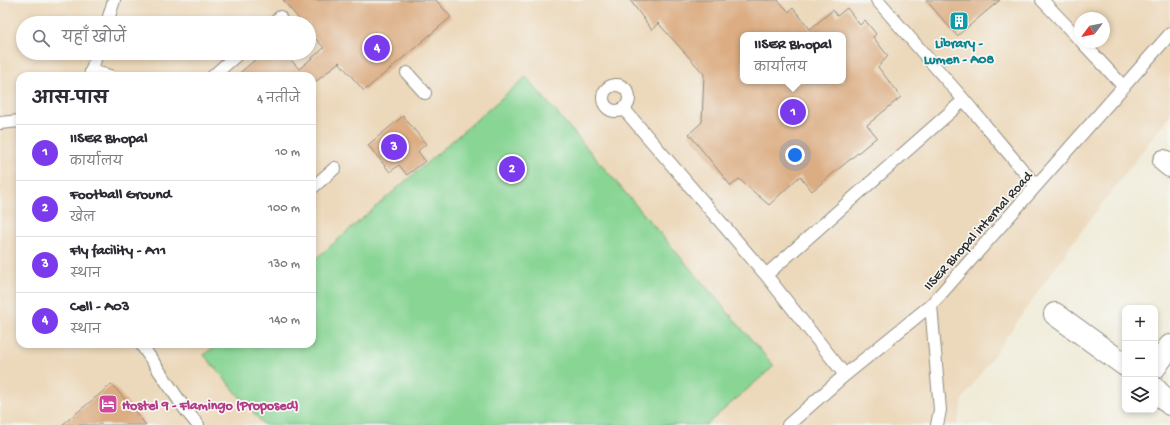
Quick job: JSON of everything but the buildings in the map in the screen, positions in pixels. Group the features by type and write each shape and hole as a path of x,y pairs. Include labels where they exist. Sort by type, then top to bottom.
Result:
{"street":[{"path":"1055,314 1122,363"},
{"path":"1158,363 1170,346"},
{"path":"1158,393 1170,404"}],"lane":[{"path":"109,16 114,0"},
{"path":"877,0 1036,186"},
{"path":"1042,0 1074,34"},
{"name":"IISER Bhopal internal Road","path":"788,425 845,375 931,305 1170,34"},
{"path":"1088,48 1124,87"},
{"path":"91,72 95,60"},
{"path":"218,72 231,60"},
{"path":"407,73 425,93"},
{"path":"766,275 964,100"},
{"path":"623,108 766,275 845,375"},
{"path":"0,123 16,121"},
{"path":"316,185 336,168"},
{"path":"931,305 940,410 937,425"},
{"path":"144,348 185,409 198,425"}],"shaded area":[{"path":"0,0 1170,0 1170,115 1076,238 963,399 957,425 0,425"}],"green space":[{"path":"526,77 774,366 706,425 264,425 204,355 212,348 316,348 316,259"}],"place":[{"name":"Library - Lumen - A08","path":"959,21"},
{"name":"Cell - A03","path":"377,48"},
{"name":"IISER Bhopal","path":"793,112"},
{"name":"Fly facility - A11","path":"394,147"},
{"name":"Football Ground","path":"512,169"},
{"name":"Hostel 9 - Flamingo (Proposed)","path":"108,404"}]}
